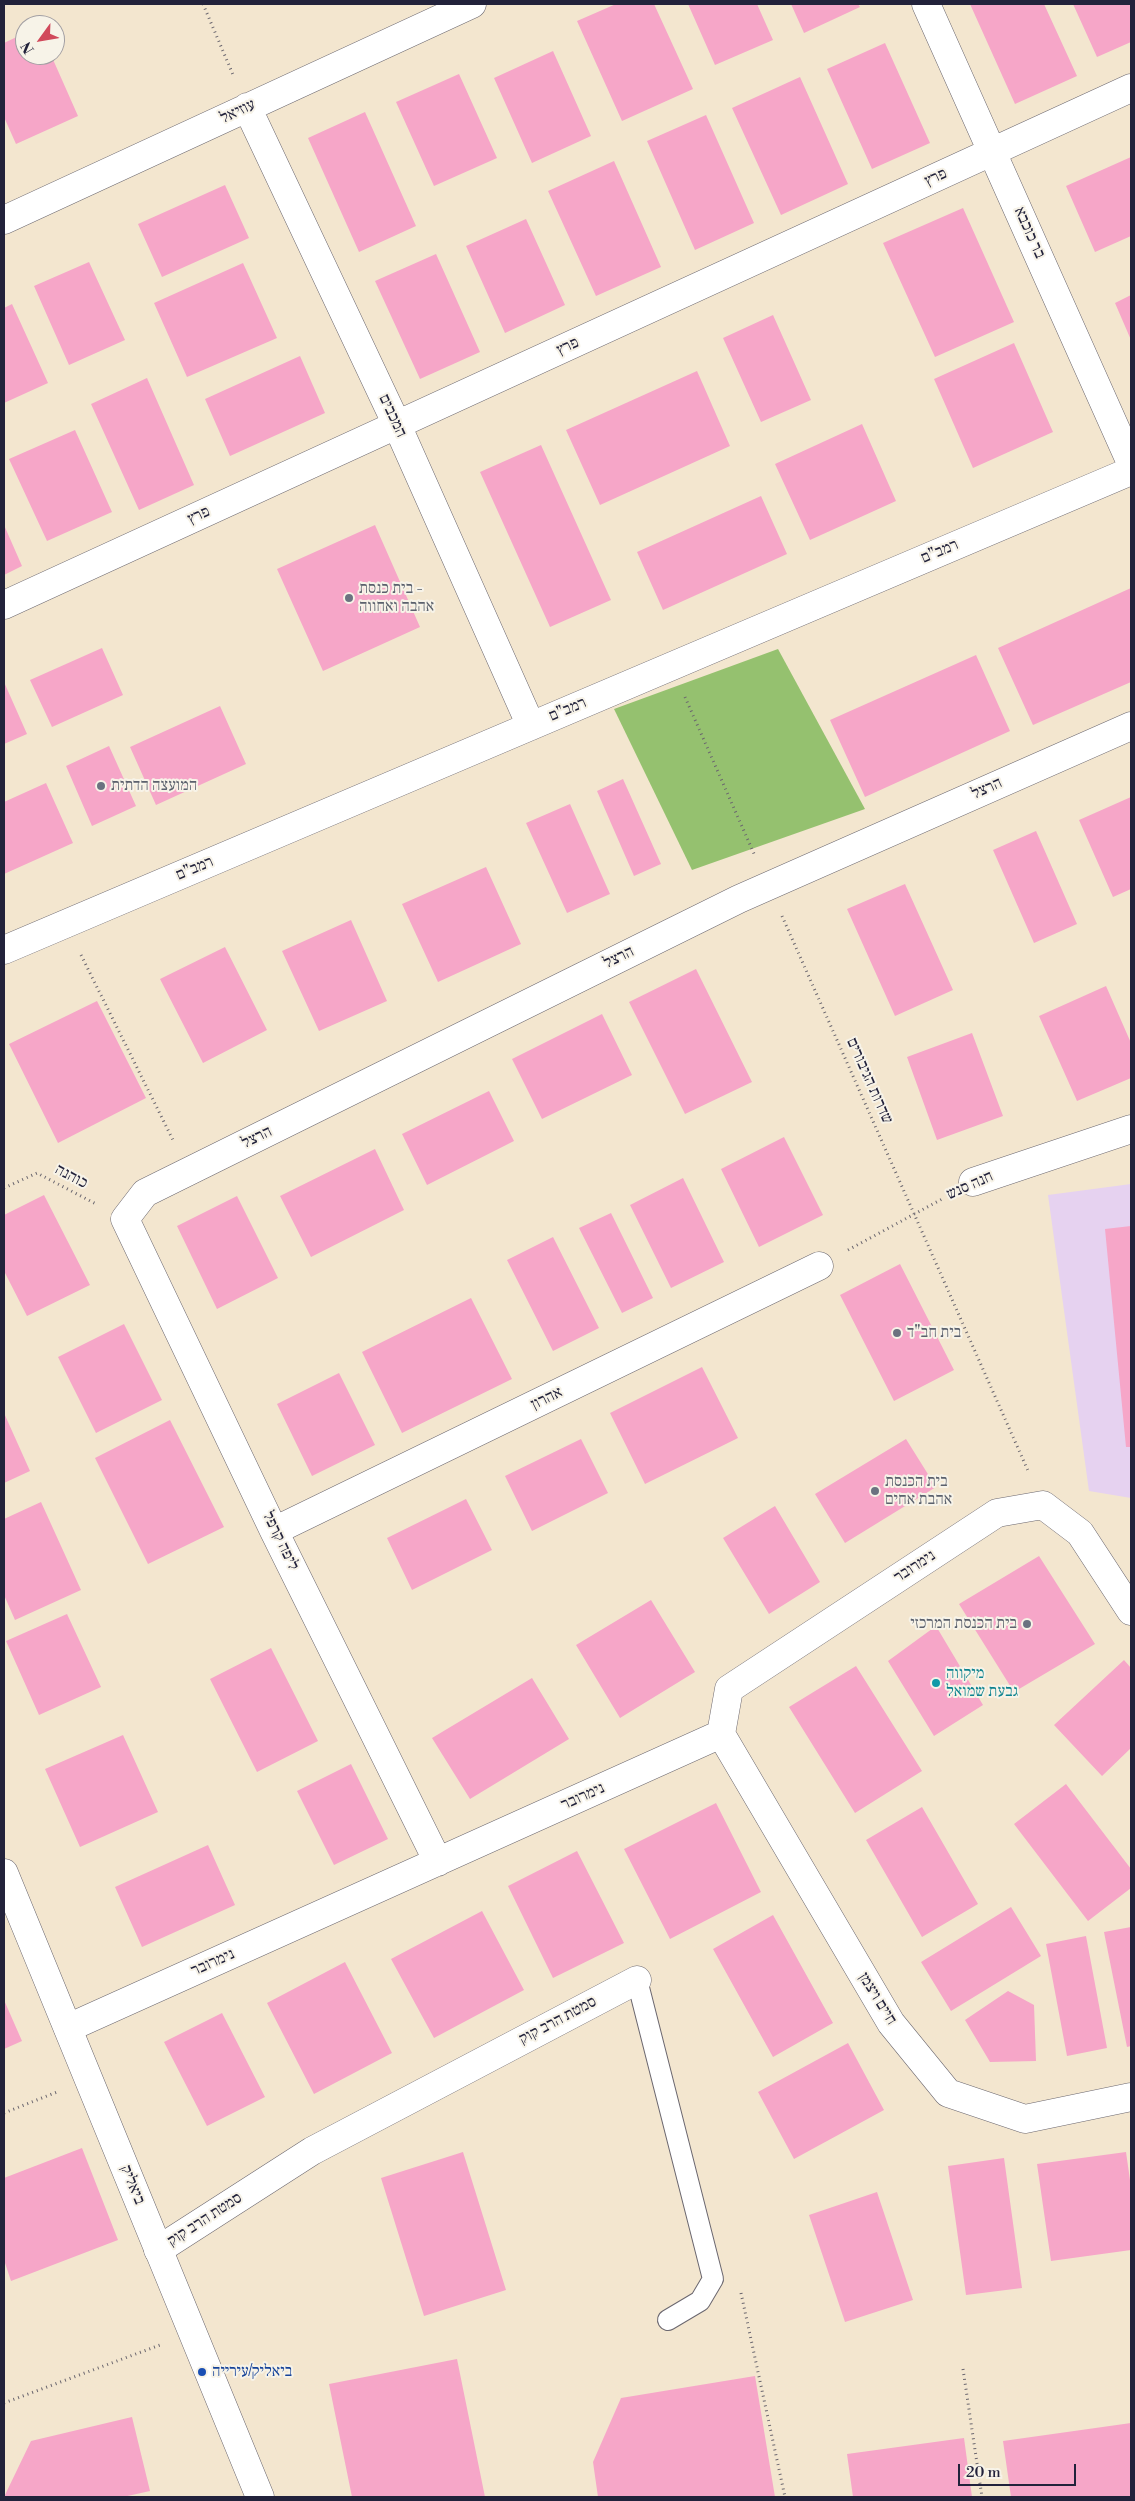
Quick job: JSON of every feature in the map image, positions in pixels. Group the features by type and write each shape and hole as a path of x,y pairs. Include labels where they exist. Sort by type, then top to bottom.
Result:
{"street":[{"name":"עוזיאל","path":"4,220 472,4"},
{"name":"בר כוכבא","path":"926,4 1131,464"},
{"name":"פרץ","path":"4,605 1131,88"},
{"name":"המכבים","path":"247,108 396,425 530,726"},
{"name":"רמב\"ם","path":"4,950 1131,471"},
{"name":"הרצל","path":"125,1219 145,1193 769,886 1131,726"},
{"name":"חנה סנש","path":"973,1182 1131,1129"},
{"name":"ליפה קרפל","path":"125,1219 274,1531 438,1862"},
{"name":"אהרון","path":"274,1531 819,1266"},
{"path":"1043,1505 1080,1533 1131,1611"},
{"name":"נימרובר","path":"68,2028 721,1734 729,1689 997,1513 1043,1505"},
{"name":"חיים ויצמן","path":"721,1734 891,2023 948,2093 1025,2120 1131,2097"},
{"name":"ביאליק","path":"4,1873 260,2497"},
{"name":"סמטת הרב קוק","path":"158,2250 312,2151 636,1980"}],"lane":[{"name":"סמטת הרב קוק","path":"636,1980 712,2279 700,2302 668,2320"}],"path":[{"path":"203,4 247,108"},
{"name":"שדרות הגיבורים","path":"672,666 1043,1505"},
{"path":"66,924 189,1171"},
{"name":"כוהנה","path":"4,1188 38,1173 125,1219"},
{"name":"חנה סנש","path":"819,1266 973,1182"},
{"path":"4,2113 89,2080"},
{"path":"709,2265 736,2270 785,2497"},
{"path":"4,2403 193,2333"},
{"path":"963,2369 982,2497"}],"shaded area":[{"path":"1131,1184 1131,1498 1089,1491 1048,1195"}],"green space":[{"path":"778,649 865,809 692,870 614,709"}],"building":[{"path":"616,4 654,4 693,89 622,121 577,21"},
{"path":"688,4 757,4 773,40 715,65"},
{"path":"791,4 858,4 860,7 804,33"},
{"path":"970,4 1044,4 1077,76 1015,104"},
{"path":"1073,4 1131,4 1131,42 1097,57"},
{"path":"15,38 15,65 55,65 78,116 16,144 4,117 4,43"},
{"path":"885,43 930,143 872,169 827,69"},
{"path":"553,51 591,136 532,163 494,78"},
{"path":"459,74 497,158 434,186 396,102"},
{"path":"800,77 848,184 781,215 732,108"},
{"path":"365,112 416,226 359,252 308,138"},
{"path":"706,115 754,223 695,250 647,141"},
{"path":"1131,157 1131,236 1095,252 1066,186"},
{"path":"614,161 661,267 596,296 548,191"},
{"path":"225,185 249,238 162,277 138,224"},
{"path":"963,208 1014,322 935,357 883,243"},
{"path":"526,219 565,305 505,333 466,246"},
{"path":"436,254 480,352 420,379 375,281"},
{"path":"89,262 125,340 69,365 34,286"},
{"path":"243,263 277,338 187,377 154,303"},
{"path":"1131,295 1131,340 1115,303"},
{"path":"12,304 48,383 4,403 4,308"},
{"path":"773,315 811,400 761,422 723,338"},
{"path":"1014,343 1053,432 973,468 934,379"},
{"path":"300,356 325,413 230,456 205,399"},
{"path":"697,371 730,446 600,505 566,430"},
{"path":"147,378 194,485 139,510 91,404"},
{"path":"862,424 896,501 810,540 775,464"},
{"path":"75,430 112,512 47,541 9,459"},
{"path":"541,445 611,600 550,627 480,472"},
{"path":"761,496 787,554 663,610 637,552"},
{"path":"4,525 22,566 4,575"},
{"name":"בית כנסת - אהבה ואחווה","path":"375,525 420,627 323,671 277,569"},
{"path":"1131,588 1131,682 1033,725 998,648"},
{"path":"102,648 123,695 52,727 30,680"},
{"path":"976,655 1010,731 865,797 830,720"},
{"path":"4,682 27,734 4,744"},
{"path":"220,706 246,764 156,805 130,747"},
{"name":"המועצה הדתית","path":"109,746 136,806 92,826 66,766"},
{"path":"623,779 661,864 634,876 597,791"},
{"path":"46,783 73,843 4,874 4,802"},
{"path":"1131,797 1131,889 1113,897 1079,820"},
{"path":"570,804 610,894 567,913 526,823"},
{"path":"1036,831 1077,924 1034,943 993,850"},
{"path":"486,867 521,944 438,982 402,904"},
{"path":"905,884 953,990 895,1016 847,909"},
{"path":"351,920 387,1001 319,1031 282,951"},
{"path":"225,947 267,1030 203,1063 160,979"},
{"path":"696,969 752,1082 685,1114 629,1002"},
{"path":"1106,986 1131,1043 1131,1078 1077,1101 1039,1016"},
{"path":"97,1001 146,1098 58,1143 9,1044"},
{"path":"602,1014 632,1075 542,1119 512,1059"},
{"path":"972,1033 1003,1116 937,1140 907,1057"},
{"path":"489,1091 514,1141 427,1185 402,1134"},
{"path":"784,1137 823,1215 759,1247 721,1169"},
{"path":"375,1149 404,1210 311,1257 280,1196"},
{"path":"683,1178 724,1262 671,1288 630,1205"},
{"path":"44,1195 90,1285 27,1316 4,1271 4,1215"},
{"path":"237,1196 278,1278 217,1309 177,1226"},
{"path":"611,1213 653,1298 622,1313 579,1228"},
{"path":"1131,1226 1131,1447 1126,1447 1105,1229"},
{"path":"553,1237 599,1328 553,1351 507,1260"},
{"name":"בית חב\"ד","path":"900,1264 954,1370 894,1401 840,1295"},
{"path":"471,1298 512,1379 402,1433 362,1352"},
{"path":"124,1324 162,1400 96,1433 58,1357"},
{"path":"702,1367 738,1438 645,1484 610,1413"},
{"path":"339,1373 375,1445 312,1476 277,1404"},
{"path":"4,1413 30,1471 4,1483"},
{"path":"170,1420 224,1527 148,1564 95,1458"},
{"path":"581,1439 608,1493 532,1531 505,1476"},
{"name":"בית הכנסת אהבת אחים","path":"906,1439 936,1487 845,1543 815,1494"},
{"path":"466,1499 492,1550 412,1590 387,1538"},
{"path":"41,1502 81,1590 15,1620 4,1595 4,1519"},
{"path":"775,1506 820,1582 769,1614 723,1538"},
{"name":"בית הכנסת המרכזי","path":"1039,1556 1095,1644 1014,1692 959,1604"},
{"path":"651,1600 695,1672 620,1718 576,1645"},
{"path":"67,1614 101,1687 39,1715 6,1641"},
{"name":"מיקווה גבעת שמואל","path":"936,1626 983,1705 934,1736 888,1661"},
{"path":"271,1648 318,1741 257,1772 210,1679"},
{"path":"1124,1660 1131,1668 1131,1748 1102,1776 1054,1725"},
{"path":"856,1666 922,1771 855,1813 789,1707"},
{"path":"532,1678 569,1739 470,1799 432,1738"},
{"path":"123,1735 158,1812 80,1847 45,1769"},
{"path":"351,1764 388,1839 334,1865 297,1791"},
{"path":"1066,1784 1131,1869 1131,1888 1088,1921 1014,1824"},
{"path":"716,1803 761,1892 670,1939 624,1849"},
{"path":"922,1807 978,1904 922,1937 866,1840"},
{"path":"208,1845 235,1905 142,1947 115,1887"},
{"path":"577,1851 624,1943 553,1978 508,1886"},
{"path":"1011,1907 1041,1956 951,2011 921,1962"},
{"path":"482,1911 524,1990 434,2038 391,1959"},
{"path":"773,1915 833,2023 773,2057 713,1949"},
{"path":"1131,1927 1131,2046 1127,2047 1104,1932"},
{"path":"1086,1936 1107,2048 1067,2056 1046,1944"},
{"path":"345,1962 392,2053 314,2094 267,2003"},
{"path":"1008,1991 1034,2005 1036,2061 990,2062 965,2020"},
{"path":"4,2000 22,2041 4,2049"},
{"path":"222,2013 265,2097 207,2126 164,2042"},
{"path":"848,2043 884,2110 794,2159 758,2092"},
{"path":"82,2148 118,2240 11,2281 4,2260 4,2178"},
{"path":"463,2152 506,2290 424,2316 381,2178"},
{"path":"1126,2152 1131,2187 1131,2250 1051,2261 1037,2164"},
{"path":"1004,2158 1022,2288 966,2295 948,2166"},
{"path":"877,2192 913,2300 845,2322 809,2215"},
{"path":"457,2359 485,2497 352,2497 329,2384"},
{"path":"755,2376 775,2497 598,2497 593,2462 621,2398"},
{"path":"132,2417 150,2491 123,2497 4,2497 31,2441"},
{"path":"1131,2423 1131,2497 1011,2497 1003,2441"},
{"path":"964,2438 972,2497 853,2497 847,2454"}],"place":[{"name":"בית כנסת - אהבה ואחווה","path":"349,598"},
{"name":"המועצה הדתית","path":"101,786"},
{"name":"בית חב\"ד","path":"897,1333"},
{"name":"בית הכנסת אהבת אחים","path":"875,1491"},
{"name":"בית הכנסת המרכזי","path":"1027,1624"},
{"name":"מיקווה גבעת שמואל","path":"936,1683"},
{"name":"ביאליק/עירייה","path":"202,2372"}]}
